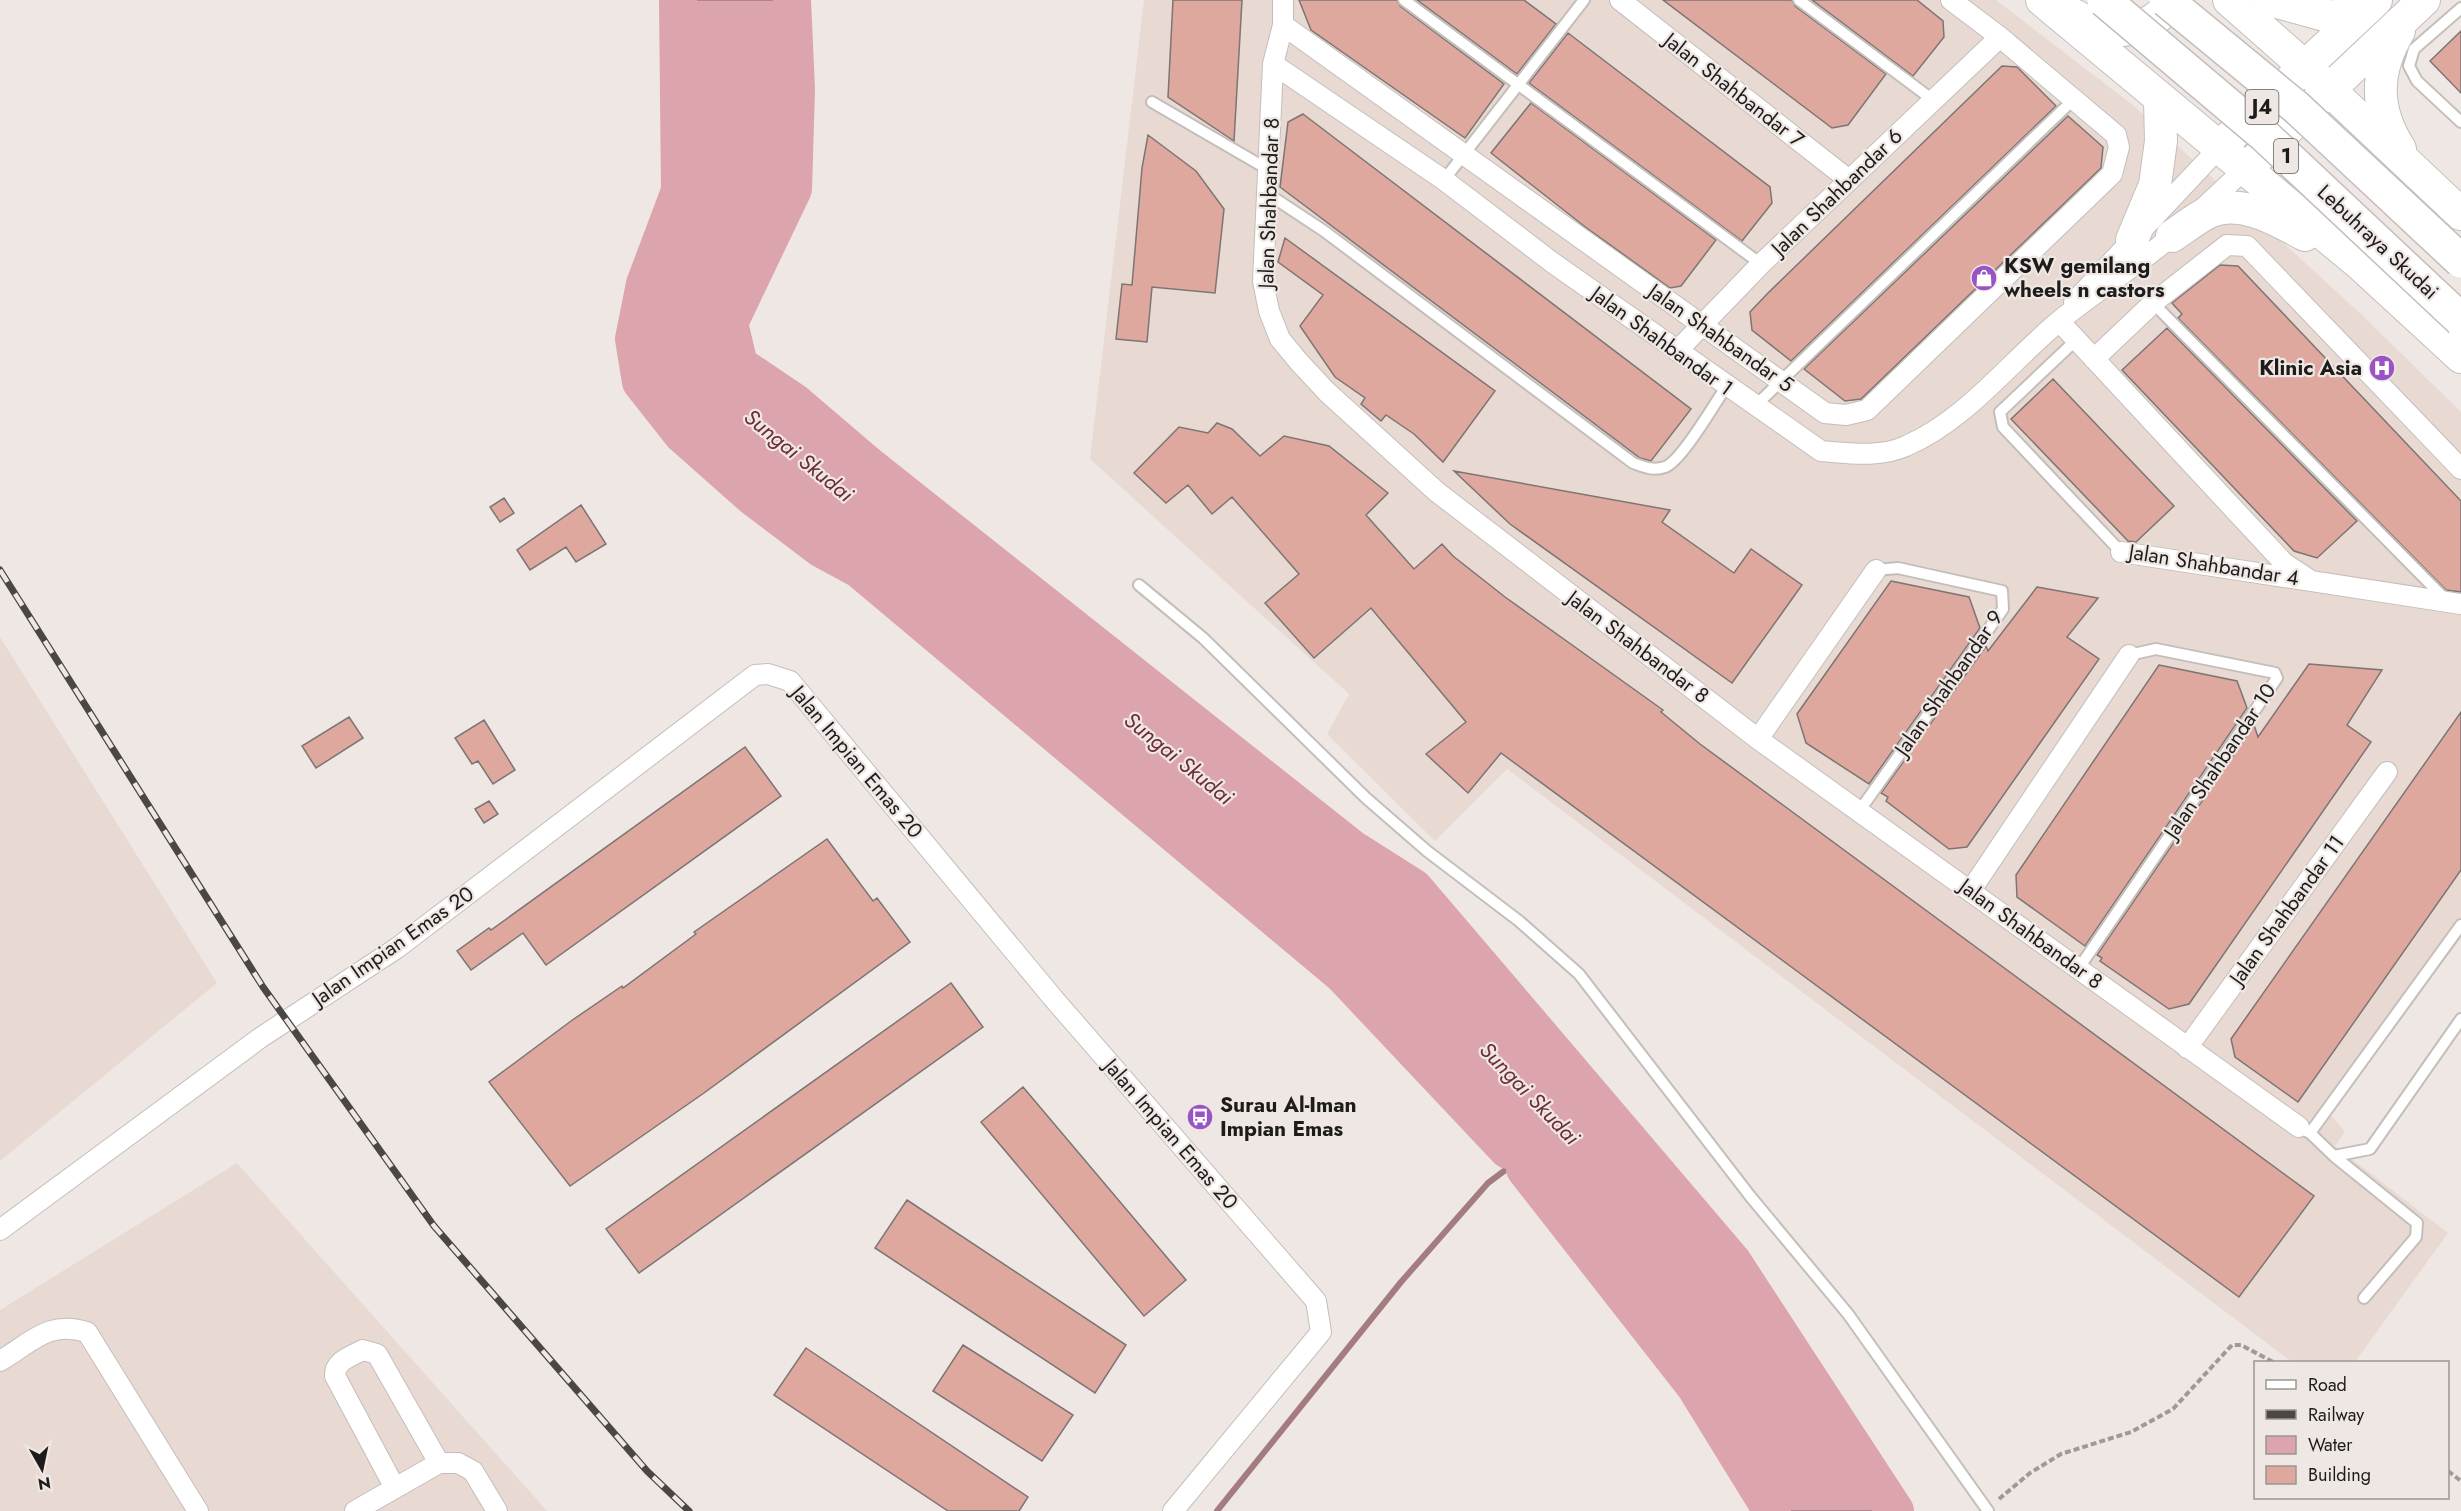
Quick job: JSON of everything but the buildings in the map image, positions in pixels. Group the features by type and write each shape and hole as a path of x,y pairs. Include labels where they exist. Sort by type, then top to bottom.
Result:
{"highway":[{"name":"Lebuhraya Skudai","path":"2104,0 2265,136 2461,320"},
{"name":"Lebuhraya Skudai","path":"2166,0 2296,107 2461,261"}],"main road":[{"path":"2044,0 2106,29 2124,29 2156,19 2171,0"},
{"path":"2044,0 2160,100 2361,265 2461,357"},
{"path":"2229,0 2329,89 2461,214"},
{"path":"2270,0 2332,17 2371,5"},
{"name":"J4","path":"2219,148 2371,5"},
{"path":"2413,168 2396,143 2384,114 2379,81 2389,47 2417,6"},
{"name":"J4","path":"2245,169 2417,6"},
{"path":"2132,240 2155,185 2161,141 2160,100"},
{"path":"2172,236 2209,212 2234,207 2270,216 2361,265"}],"street":[{"name":"Jalan Shahbandar 8","path":"1283,0 1283,24 1274,64 1263,280 1269,311 1280,339 1326,392 1437,492 1758,739 1860,810 2187,1048 2305,1130"},
{"name":"Jalan Shahbandar 7","path":"1620,0 1849,180"},
{"path":"1952,0 2074,99"},
{"name":"Jalan Shahbandar 5","path":"1283,24 1825,413 1846,415 1867,410 2099,190 2112,174 2119,147 2116,135 2074,99"},
{"name":"Jalan Shahbandar 6","path":"1677,351 1761,264 2000,37"},
{"name":"Jalan Shahbandar 1","path":"1274,64 1444,180 1553,263 1726,387 1821,451 1854,454 1904,448 1924,438 1955,416 2059,321 2172,236 2245,169"},
{"name":"Jalan Shahbandar 1","path":"2059,321 2086,286 2219,148"},
{"path":"2094,359 2153,303 2227,245 2247,246 2461,469"},
{"name":"Jalan Shahbandar 4","path":"2059,321 2075,341 2284,563 2310,580"},
{"name":"Jalan Shahbandar 4","path":"2121,552 2455,604"},
{"name":"Jalan Shahbandar 9","path":"1758,739 1876,570"},
{"name":"Jalan Shahbandar 10","path":"1971,890 2129,655"},
{"name":"Jalan Impian Emas 20","path":"0,1230 260,1038 398,948 754,675 780,676 790,681 1060,1006 1316,1301 1321,1332 1173,1511"},
{"name":"Jalan Shahbandar 11","path":"2187,1048 2387,772"},
{"path":"0,1361 55,1327 70,1327 87,1332 198,1511"},
{"path":"395,1488 335,1376 335,1369 339,1363 363,1350 377,1354 439,1462"},
{"path":"355,1511 439,1462 458,1463 474,1471 497,1511"}],"lane":[{"path":"1404,0 1761,264"},
{"path":"1444,180 1584,0"},
{"path":"1799,0 1933,100"},
{"path":"2461,8 2414,49 2409,66 2417,81 2461,122"},
{"path":"1754,406 2074,99"},
{"path":"1152,102 1270,170"},
{"path":"1268,194 1371,265 1633,463 1651,469 1667,467 1687,446 1726,387"},
{"path":"2153,303 2455,604"},
{"name":"Jalan Shahbandar 4","path":"2075,341 2000,412 2000,420 2003,428 2121,552"},
{"name":"Jalan Shahbandar 9","path":"1860,810 2004,609 2002,591 1898,568 1876,570"},
{"path":"1139,585 1203,638 1366,798 1427,851 1519,921 1579,974 1750,1196 1848,1314 1991,1508"},
{"name":"Jalan Shahbandar 10","path":"2079,968 2277,678 2275,673 2156,649 2129,655"},
{"path":"2364,1298 2416,1237 2417,1223 2305,1130 2461,925"},
{"path":"2334,1156 2370,1149 2461,1019"}],"path":[{"path":"1991,1508 2030,1473 2061,1454 2131,1432 2173,1409 2232,1345 2241,1345 2271,1361"},
{"path":"2449,1472 2461,1481"}],"shaded area":[{"path":"1144,0 1996,0 2134,106 2363,316 2461,412 2461,938 2329,1113 2345,1132 2335,1146 2448,1233 2356,1361 2291,1361 1507,769 1435,841 1327,734 1349,694 1090,459"},
{"path":"0,637 217,983 0,1161"},
{"path":"237,1163 547,1511 0,1511 0,1310"}],"water":[{"name":"Sungai Skudai","path":"678,0 792,0 796,90 793,189 729,323 739,365 794,402 869,466 1351,848 1414,888 1732,1261 1895,1511 1772,1511 1695,1386 1525,1169 1343,975 859,569 822,549 752,496 682,434 641,382 634,339 645,284 680,191"}],"waterway":[{"path":"678,0 680,191 645,284 634,339 641,382 682,434 752,496 822,549 859,569 1343,975 1508,1150"},
{"path":"792,0 796,90 793,189 729,323 739,365 794,402 869,466 1351,848 1414,888 1732,1261 1895,1511"},
{"path":"1217,1511 1401,1282 1488,1183 1524,1156"},
{"path":"1525,1169 1695,1386 1772,1511"}],"railway":[{"path":"0,570 263,987 434,1226 647,1471 689,1511"}],"place":[{"name":"KSW gemilang wheels n castors","path":"1984,278"},
{"name":"Klinic Asia","path":"2382,368"},
{"name":"Surau Al-Iman Impian Emas","path":"1200,1117"}]}
